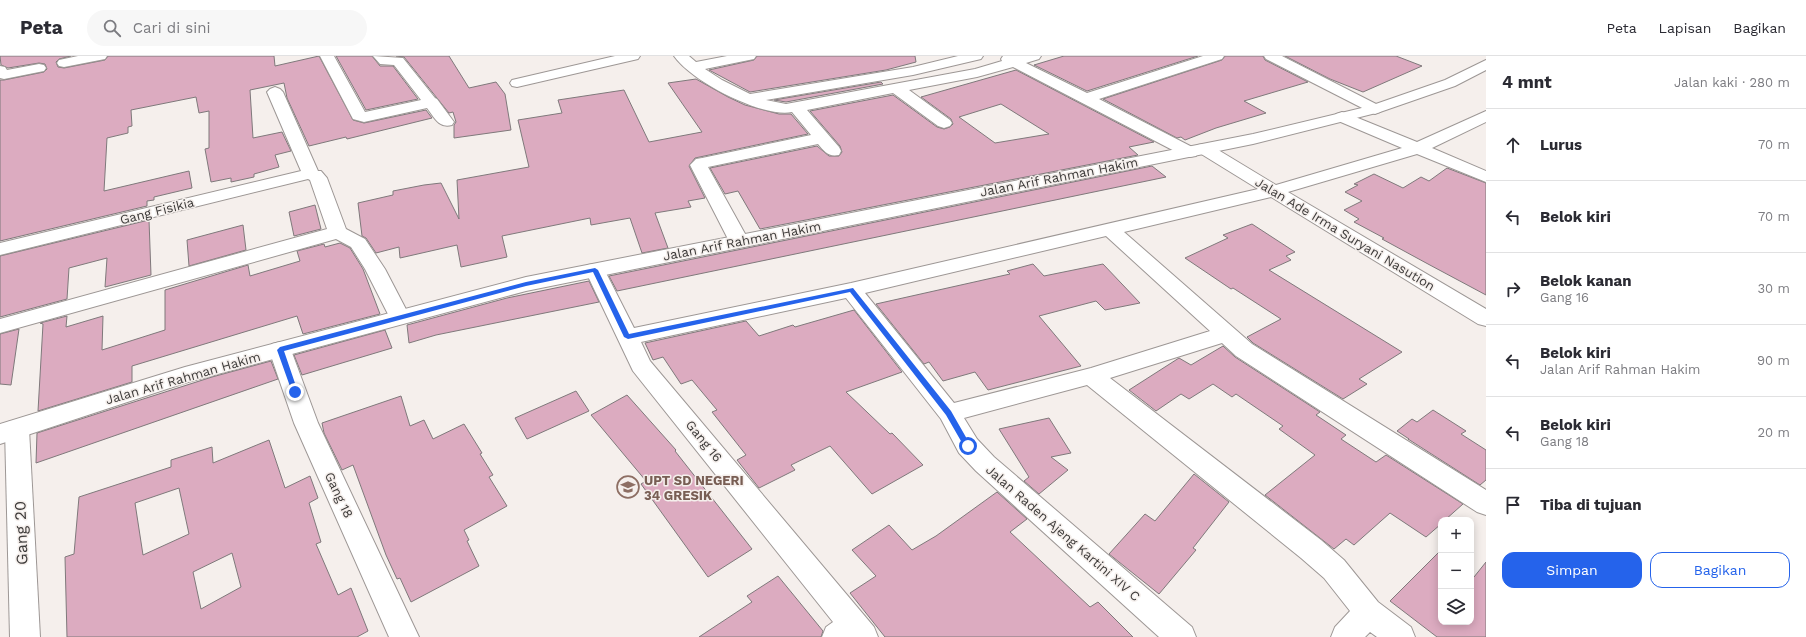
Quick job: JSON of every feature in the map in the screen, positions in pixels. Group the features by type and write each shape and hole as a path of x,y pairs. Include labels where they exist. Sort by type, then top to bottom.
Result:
{"street":[{"path":"64,63 100,56"},
{"path":"327,56 359,116 364,117 432,102"},
{"path":"380,56 385,61 398,61 432,102 446,122"},
{"path":"517,83 633,56"},
{"path":"681,56 693,68 746,99 776,108 797,108 897,88 956,61 976,56"},
{"path":"693,68 749,56"},
{"path":"746,99 914,63 929,74 977,73 1009,59 1034,56"},
{"path":"1084,99 1217,56"},
{"path":"1271,56 1375,109"},
{"name":"Jalan Ade Irma Suryani Nasution","path":"1009,59 1084,99 1197,150 1273,191 1486,320"},
{"path":"956,61 977,73"},
{"name":"Jalan Arif Rahman Hakim","path":"9,432 185,375 526,284 1197,150 1254,140 1375,109 1450,83 1486,64"},
{"path":"0,70 1,74 4,75 39,68"},
{"path":"897,88 944,123"},
{"path":"275,92 313,175 318,178 338,232 358,243 375,269 399,317"},
{"path":"797,108 833,151"},
{"path":"628,337 851,290 1273,191 1417,149 1486,116"},
{"path":"1342,117 1486,177"},
{"path":"739,241 699,165 702,163 821,138"},
{"name":"Gang Fisikia","path":"0,249 313,175"},
{"path":"1111,230 1244,350 1486,504"},
{"path":"0,326 338,232"},
{"name":"Gang 16","path":"595,270 641,365 851,633"},
{"name":"Jalan Raden Ajeng Kartini XIV C","path":"851,290 949,413 968,446 985,464 1181,637"},
{"path":"949,413 1091,376 1226,334"},
{"name":"Gang 18","path":"280,350 306,423 404,637"},
{"path":"1091,376 1311,549 1334,569 1368,612 1400,637"},
{"name":"Gang 20","path":"9,432 25,637"},
{"path":"1346,637 1368,612"}],"building":[{"path":"0,56 71,56 59,59 56,62 58,67 64,68 105,60 108,56 274,56 275,66 319,56 353,120 364,123 426,110 432,118 347,139 346,137 309,146 287,98 284,83 250,90 253,138 282,132 291,151 275,155 279,167 254,174 254,177 231,182 231,178 211,182 205,149 209,148 209,111 199,113 196,97 131,110 132,126 128,127 128,133 107,138 104,191 189,171 192,188 154,197 154,200 147,201 147,206 0,241 0,80 44,72 47,69 45,64 39,63 8,68 1,65"},
{"path":"336,56 372,56 380,66 393,66 418,99 366,110"},
{"path":"396,56 449,56 469,88 496,82 505,94 511,130 454,138 454,125 456,122 453,112 449,113 404,57"},
{"path":"757,56 915,56 916,62 886,70 750,92 709,70 754,60"},
{"path":"1064,56 1198,56 1087,91 1034,65"},
{"path":"1225,56 1263,56 1265,60 1308,82 1244,101 1266,113 1216,128 1185,140 1181,137 1177,138 1103,99 1222,60"},
{"path":"1285,56 1396,56 1422,66 1363,92 1330,79"},
{"path":"1016,70 1154,142 1129,147 1138,155 760,229 738,191 725,194 710,168 817,146 829,156 839,156 842,152 840,146 810,111 893,95 937,127 944,129 953,124 951,119 921,97","holes":["1001,104 1049,134 995,143 959,117"]},
{"path":"696,79 745,105 779,114 791,114 808,134 695,158 689,166 705,198 688,201 691,207 655,213 668,248 642,253 630,218 591,225 590,218 502,236 507,257 461,267 457,245 400,258 399,247 376,253 366,238 362,236 358,203 393,195 393,191 424,185 441,183 459,219 457,180 529,167 518,120 562,113 558,100 624,90 649,142 702,132 668,83"},
{"path":"881,82 883,84 786,102 774,100"},
{"path":"1152,166 1166,177 617,291 609,276"},
{"path":"1447,168 1486,183 1486,295 1382,239 1384,238 1354,222 1359,219 1344,210 1362,201 1345,192 1358,185 1354,184 1374,174 1403,188 1421,177 1429,181"},
{"path":"315,205 321,229 294,236 289,212"},
{"path":"149,220 151,275 105,287 107,258 69,268 67,299 0,317 0,256"},
{"path":"1252,224 1295,252 1286,256 1291,260 1269,270 1402,352 1359,379 1367,384 1343,399 1253,343 1247,337 1281,319 1233,288 1231,289 1185,258 1228,238 1223,235"},
{"path":"243,225 246,250 189,266 187,240"},
{"path":"340,243 350,248 363,269 380,314 303,334 297,316 132,366 132,382 38,411 43,324 40,323 67,316 66,327 103,316 102,350 165,330 165,290 248,265 250,276 300,261 297,251 324,244 325,247"},
{"path":"1033,264 1044,276 1103,264 1140,303 1105,310 1096,301 1039,316 1081,366 988,390 975,372 943,381 929,362 924,364 876,304 1010,274 1007,271"},
{"path":"589,281 599,302 436,335 409,343 407,325 507,298"},
{"path":"854,310 902,372 846,392 890,434 892,433 923,465 872,494 830,446 791,465 795,470 759,488 737,460 746,455 712,412 717,410 692,380 681,384 663,357 653,360 645,343 746,321 759,336 793,325 795,327"},
{"path":"19,329 11,385 0,384 0,334"},
{"path":"385,330 392,348 302,375 294,355"},
{"path":"1223,346 1235,357 1320,412 1316,415 1346,435 1341,439 1376,462 1386,455 1463,504 1448,517 1438,517 1438,527 1426,537 1390,513 1354,545 1346,539 1334,549 1265,495 1315,455 1279,429 1283,426 1236,394 1232,397 1213,384 1189,399 1181,394 1156,411 1129,390 1179,358 1191,365"},
{"path":"271,361 278,379 36,463 37,433 212,377"},
{"path":"576,391 589,411 527,439 515,418"},
{"path":"627,395 676,450 675,451 752,549 708,577 641,484 646,481 591,415"},
{"path":"401,396 410,426 424,420 433,439 464,424 482,453 480,454 493,475 489,477 507,506 464,530 469,540 467,541 479,566 411,602 400,578 397,579 386,555 353,465 342,470 324,433 322,423"},
{"path":"1433,410 1466,431 1461,434 1486,450 1486,480 1480,485 1397,431 1412,419 1417,422"},
{"path":"1049,418 1071,453 1051,457 1068,470 1039,494 1024,481 1029,477 999,429"},
{"path":"269,440 285,488 310,476 318,498 309,503 321,542 316,544 338,595 351,588 368,631 357,637 67,637 65,557 74,554 79,497 171,467 171,460 212,447 213,463","holes":["179,488 189,534 143,555 135,503","232,553 241,587 201,609 193,572"]},
{"path":"1194,474 1229,502 1193,548 1196,550 1159,594 1109,554 1145,514 1155,521"},
{"path":"997,492 1027,519 1010,532 1090,607 1098,602 1133,637 885,637 850,593 876,576 852,550 889,525 912,550 936,536"},
{"path":"1438,553 1438,625 1474,625 1474,577 1486,562 1486,637 1437,637 1390,601"},
{"path":"778,576 823,631 821,637 699,637 752,602 747,596"}],"place":[{"name":"UPT SD NEGERI 34 GRESIK","path":"628,487"}],"route":[{"path":"295,392 280,350 526,284 595,270 628,337 851,290 949,413 968,446"}]}
